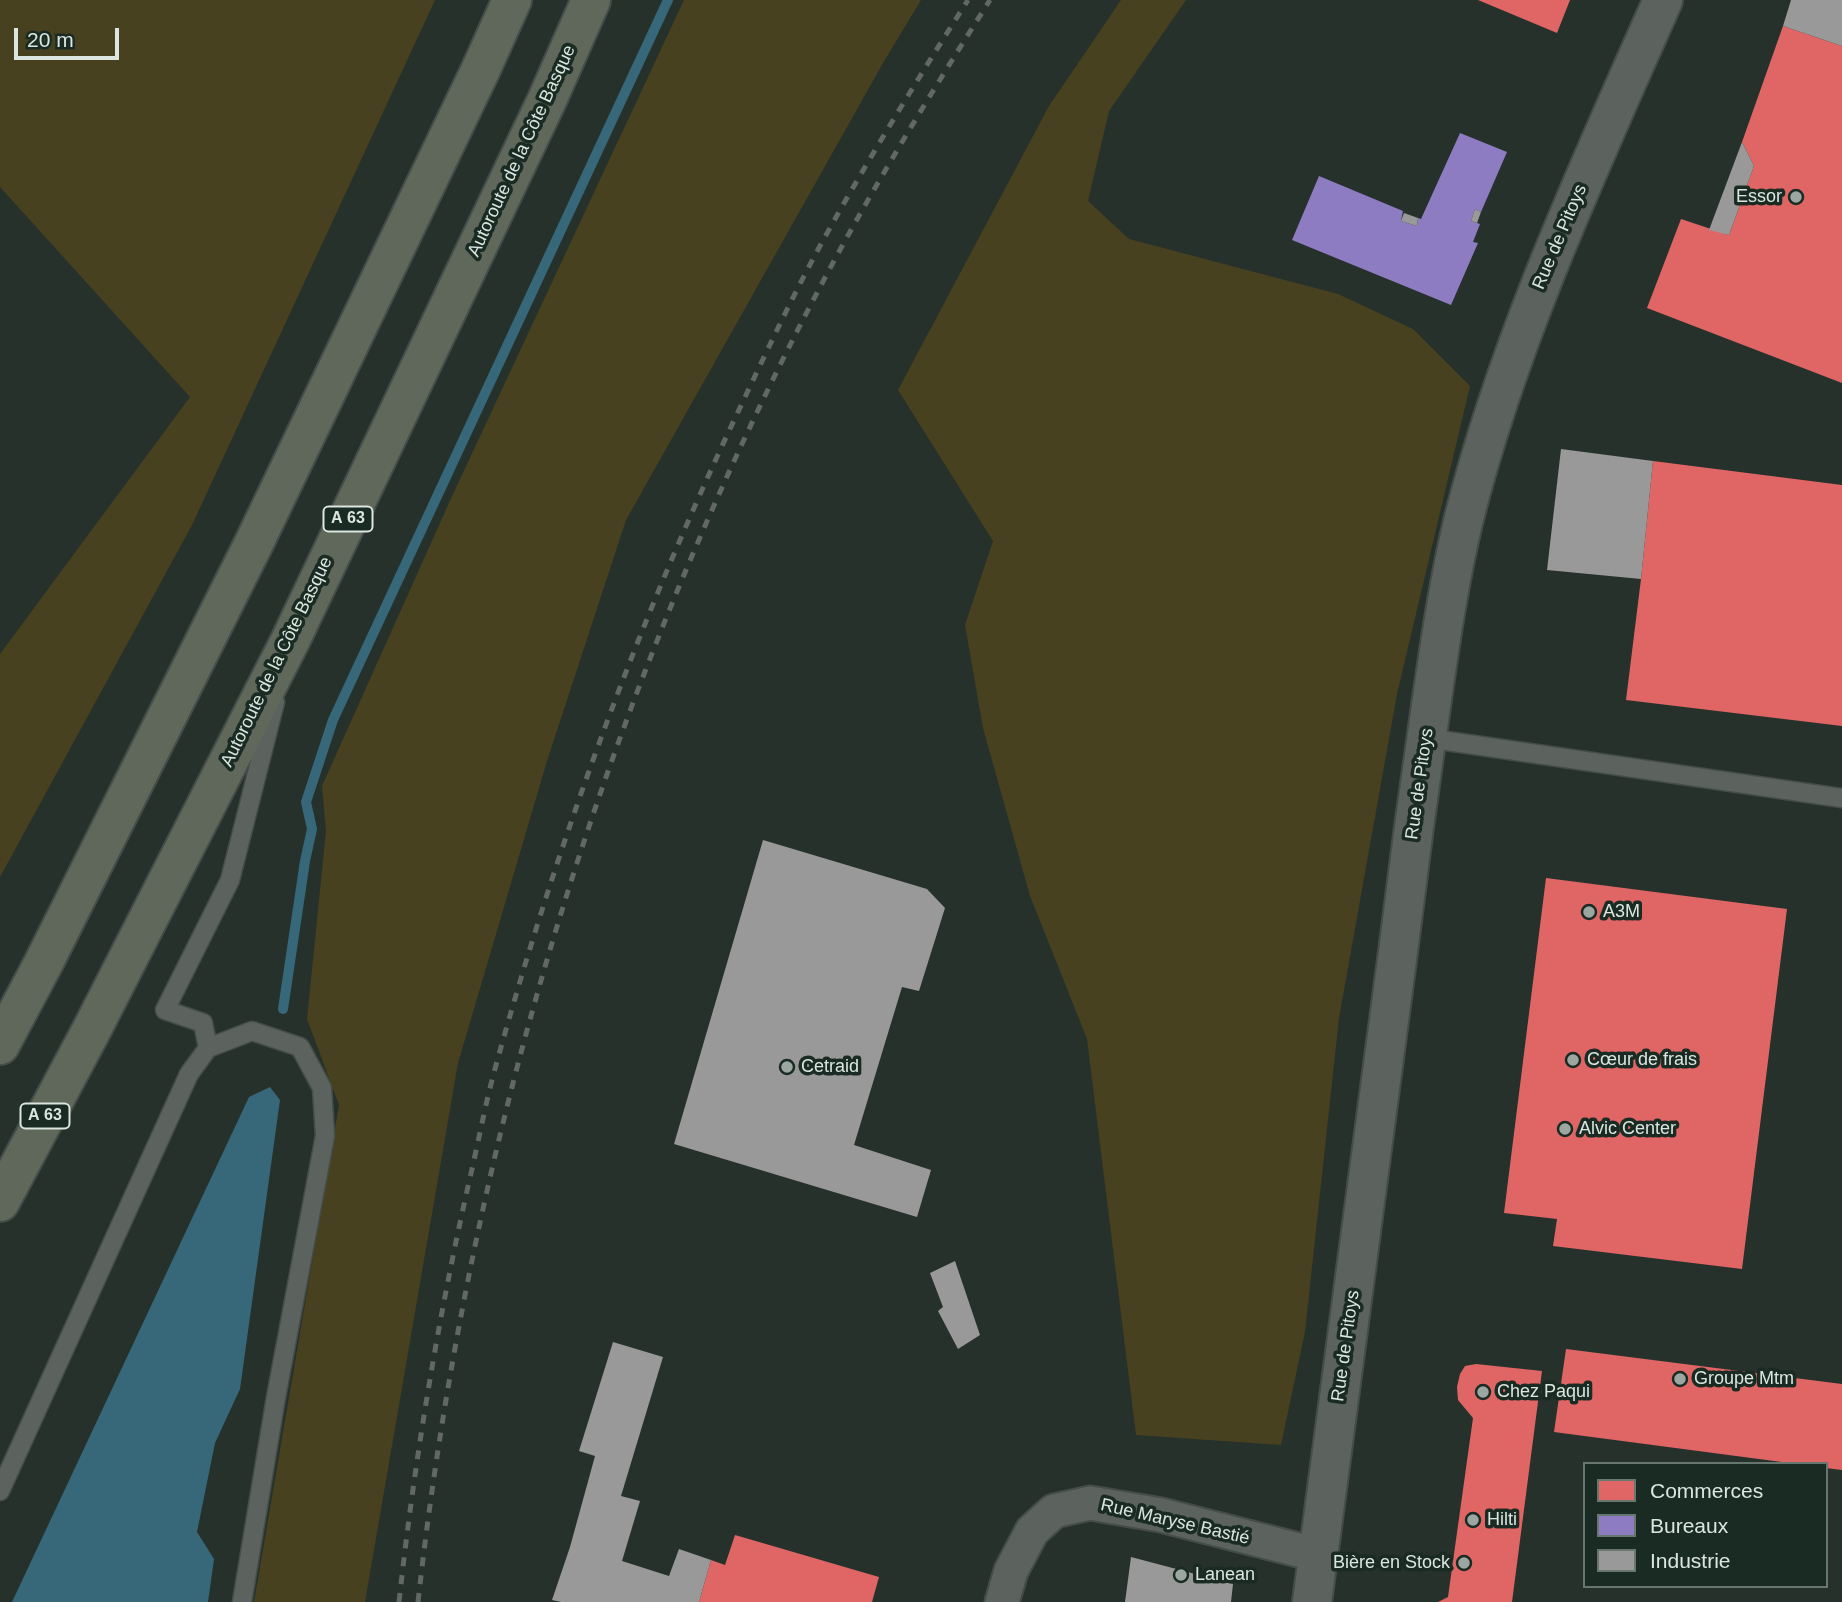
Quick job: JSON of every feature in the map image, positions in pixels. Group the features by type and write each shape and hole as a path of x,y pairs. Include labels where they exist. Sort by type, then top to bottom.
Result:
{"highway":[{"path":"0,1045 254,543 512,0"},
{"name":"Autoroute de la Côte Basque","path":"0,1202 91,1031 290,641 547,100 591,0"}],"street":[{"name":"Rue de Pitoys","path":"1312,1602 1426,738 1444,613 1464,519 1485,443 1536,293 1663,0"},
{"name":"Rue Maryse Bastié","path":"1002,1602 1012,1571 1032,1531 1054,1511 1090,1503 1161,1515 1318,1555"}],"lane":[{"path":"208,1048 203,1023 165,1010 230,880 290,641"},
{"path":"1426,738 1842,798"},
{"path":"0,1490 189,1074 208,1048 252,1031 300,1046 322,1088 326,1136 275,1397 242,1602"}],"shaded area":[{"path":"0,0 435,0 192,525 0,877 0,654 190,397 0,187"},
{"path":"684,0 921,0 626,520 547,761 458,1063 365,1602 254,1602 339,1105 307,1019 326,831 322,786 453,494"},
{"path":"1121,0 1186,0 1109,111 1088,201 1129,239 1338,294 1413,329 1470,386 1397,694 1339,1018 1305,1332 1281,1445 1136,1435 1087,1039 1030,896 983,728 965,625 993,541 898,390 1049,106"}],"water":[{"path":"270,1087 280,1100 240,1389 215,1443 197,1532 214,1559 208,1602 12,1602 249,1097"}],"building: Commerces":[{"path":"1478,0 1570,0 1557,33"},
{"path":"1783,26 1842,46 1842,383 1647,308 1681,219 1729,235 1754,166 1742,142"},
{"path":"1653,461 1842,485 1842,726 1626,700"},
{"path":"1546,878 1787,909 1742,1269 1553,1246 1557,1219 1504,1213"},
{"path":"1566,1349 1842,1384 1842,1470 1828,1468 1828,1462 1782,1462 1554,1432"},
{"path":"1476,1364 1542,1371 1512,1602 1438,1602 1448,1597 1473,1418 1458,1400 1457,1387 1465,1366"},
{"path":"735,1535 879,1577 872,1602 699,1602 711,1560 725,1565"}],"building: Bureaux":[{"path":"1460,133 1507,152 1481,212 1475,209 1471,221 1480,224 1473,242 1478,243 1451,305 1292,240 1319,176 1403,211 1401,221 1417,226 1418,218 1421,219"}],"building: Industrie":[{"path":"1791,0 1842,0 1842,46 1783,26"},
{"path":"1742,142 1754,166 1729,235 1709,230"},
{"path":"1475,209 1481,212 1477,223 1471,221"},
{"path":"1404,213 1418,218 1417,226 1401,221"},
{"path":"1561,449 1653,461 1641,579 1547,570"},
{"name":"Cetraid","path":"763,840 927,889 945,908 919,991 902,987 854,1145 931,1170 917,1217 674,1144"},
{"path":"955,1261 980,1335 958,1349 938,1311 943,1307 930,1273"},
{"path":"613,1342 663,1357 621,1496 640,1501 622,1561 669,1576 679,1549 711,1560 699,1602 552,1600 595,1456 579,1451"},
{"path":"1131,1557 1233,1584 1231,1602 1125,1602"}],"waterway":[{"path":"283,1009 312,829 306,802 333,720 668,0"}],"railway":[{"path":"399,1602 429,1384 449,1276 493,1076 543,907 600,740 700,494 810,265 838,213 968,0"},
{"path":"418,1602 442,1427 474,1253 514,1080 562,910 618,743 683,578 755,417 853,226 990,0"}],"place":[{"name":"Essor","path":"1796,197"},
{"name":"A3M","path":"1589,912"},
{"name":"Cœur de frais","path":"1573,1060"},
{"name":"Cetraid","path":"787,1067"},
{"name":"Alvic Center","path":"1565,1129"},
{"name":"Groupe Mtm","path":"1680,1379"},
{"name":"Chez Paqui","path":"1483,1392"},
{"name":"Hilti","path":"1473,1520"},
{"name":"Bière en Stock","path":"1464,1563"},
{"name":"Lanean","path":"1181,1575"}]}
